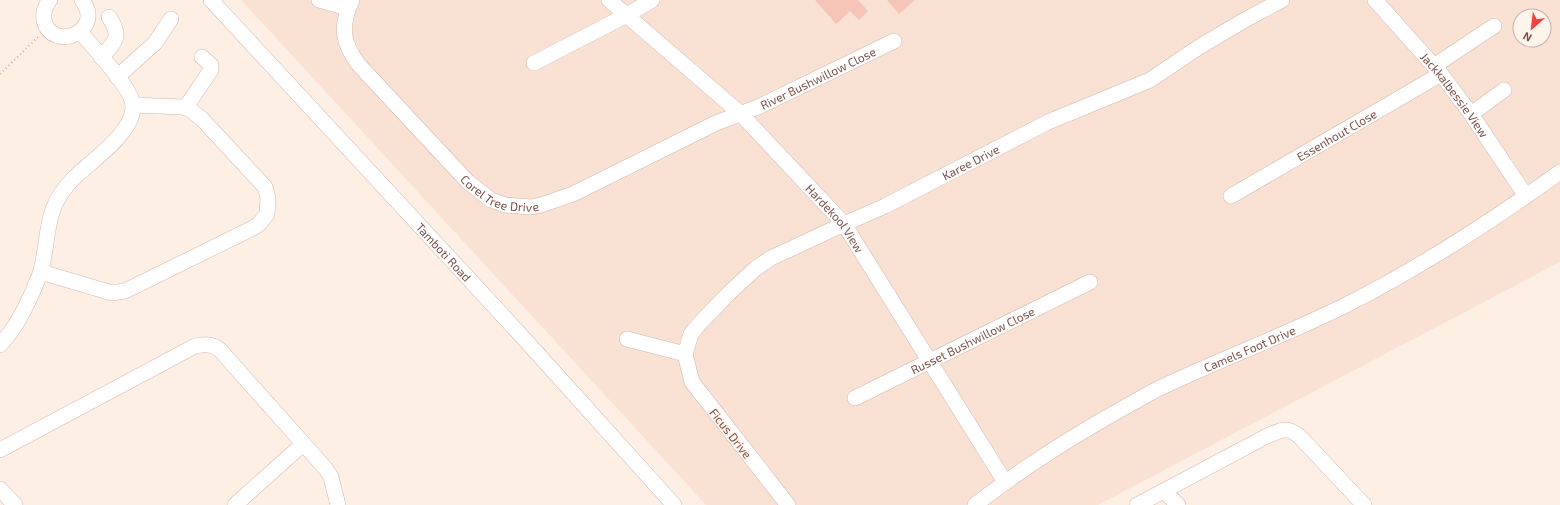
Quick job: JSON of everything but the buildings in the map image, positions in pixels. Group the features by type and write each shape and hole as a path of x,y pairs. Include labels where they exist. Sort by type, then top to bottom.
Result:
{"street":[{"path":"50,0 44,9 45,22 53,33 67,37 74,36 86,25 88,16 87,2"},
{"name":"Tamboti Road","path":"211,0 513,326 674,505"},
{"path":"319,0 350,4"},
{"name":"Hardekool View","path":"609,0 740,114 844,224 1005,482"},
{"path":"534,63 627,15 652,0"},
{"name":"Karee Drive","path":"685,354 692,334 700,323 755,270 771,258 885,206 1048,122 1150,80 1199,47 1282,0"},
{"name":"Jackkalbessie View","path":"1375,0 1438,70 1471,114 1526,196"},
{"name":"Corel Tree Drive","path":"350,4 344,19 344,32 350,53 359,65 468,182 491,200 505,205 531,207 573,194 697,132 740,114"},
{"path":"101,57 116,40 115,26 108,17"},
{"path":"117,76 155,43 170,19"},
{"name":"Essenhout Close","path":"1231,196 1438,70 1494,26"},
{"path":"0,345 9,335 20,318 41,272 49,222 60,193 74,177 118,139 132,115 133,105 130,96 117,76 80,32"},
{"name":"River Bushwillow Close","path":"740,114 758,107 894,40"},
{"path":"186,107 211,70 211,65 202,57"},
{"path":"1471,114 1504,90"},
{"path":"41,272 112,294 125,291 253,228 264,219 268,206 268,198 265,188 202,119 186,107 133,105"},
{"name":"Camels Foot Drive","path":"975,505 1005,482 1087,428 1163,386 1345,306 1410,272 1560,172"},
{"name":"Russet Bushwillow Close","path":"854,398 930,362 1090,282"},
{"path":"627,339 685,354"},
{"path":"0,450 196,346 205,344 214,345 329,473 338,505"},
{"name":"Ficus Drive","path":"685,354 692,382 788,505"},
{"path":"1137,505 1268,436 1285,429 1293,431 1299,436 1364,505"},
{"path":"236,505 303,444"},
{"path":"0,489 15,505"},
{"path":"1164,491 1178,505"}],"path":[{"path":"0,74 48,28"}],"shaded area":[{"path":"241,0 1560,0 1560,262 1098,505 706,505"}]}
